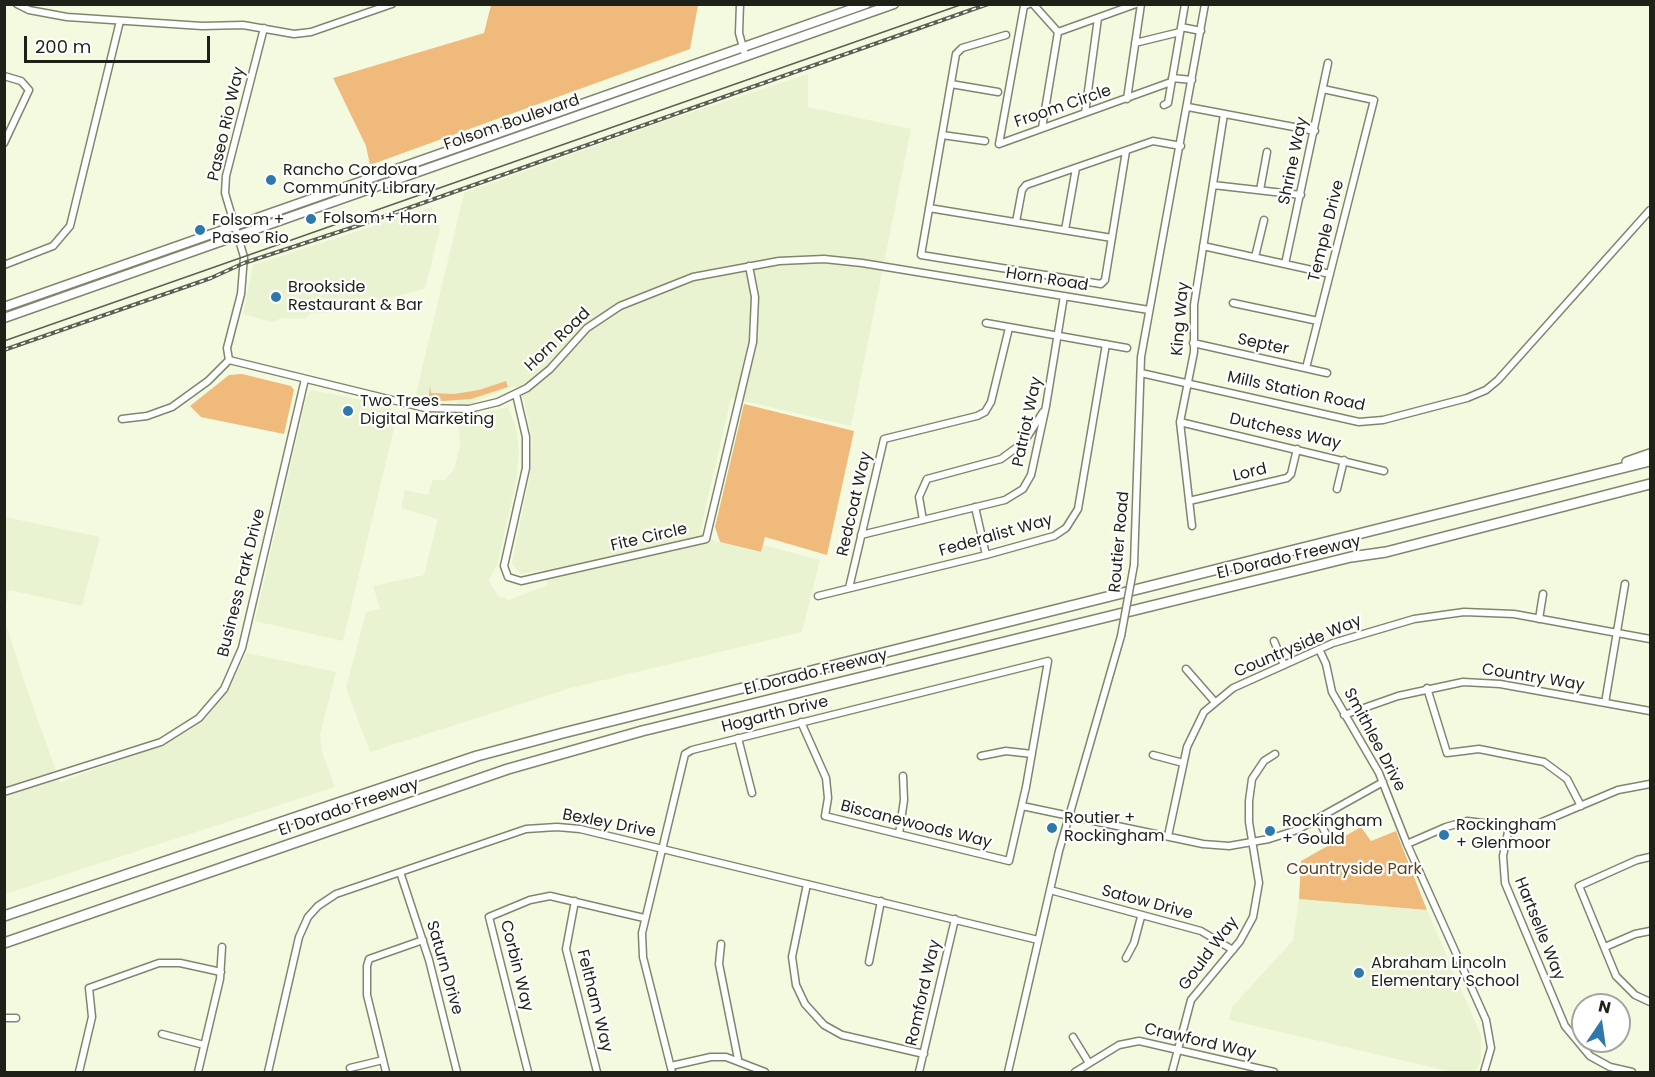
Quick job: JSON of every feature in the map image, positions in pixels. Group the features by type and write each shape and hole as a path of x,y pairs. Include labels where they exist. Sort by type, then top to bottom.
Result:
{"highway":[{"path":"1535,491 1650,454"},
{"name":"El Dorado Freeway","path":"4,916 477,756 531,741 1650,461"},
{"name":"El Dorado Freeway","path":"4,943 508,770 642,731 1351,557 1386,552 1636,488 1650,487"}],"main road":[{"name":"Folsom Boulevard","path":"4,318 413,174 744,52 866,4"},
{"name":"Folsom Boulevard","path":"4,307 454,149 894,4"},
{"path":"413,174 422,165 453,154 454,149"},
{"path":"319,206 348,193 356,183"},
{"path":"74,293 77,287 115,273 119,267"}],"street":[{"path":"17,4 50,15 120,21 243,25 294,34 311,32 392,4"},
{"path":"740,4 739,33 744,52"},
{"path":"1031,4 1058,32"},
{"name":"Froom Circle","path":"1031,4 1024,6 999,144 1127,99 1172,80"},
{"path":"1058,32 1136,4"},
{"path":"1127,99 1141,4"},
{"path":"1164,105 1168,103 1185,4"},
{"name":"Routier Road","path":"1008,1072 1069,814 1122,636 1134,565 1141,373 1149,310 1181,146 1205,4"},
{"path":"1085,113 1098,18"},
{"path":"4,265 53,246 70,226 120,21"},
{"name":"Paseo Rio Way","path":"236,226 225,193 226,177 264,28"},
{"path":"1135,43 1180,30 1201,31"},
{"path":"1042,128 1058,32"},
{"path":"1006,35 958,50 921,255 1096,285 1105,280 1126,151"},
{"name":"Shrine Way","path":"1285,264 1328,63"},
{"path":"4,76 21,81 29,90 4,144"},
{"path":"1172,80 1192,80"},
{"path":"951,84 998,92"},
{"name":"Temple Drive","path":"1306,368 1374,100 1323,89"},
{"path":"1188,107 1315,131"},
{"name":"King Way","path":"1192,526 1180,422 1193,343 1194,305 1224,114"},
{"path":"942,135 985,141"},
{"path":"1016,222 1024,187 1153,141 1181,146"},
{"path":"1260,190 1267,152"},
{"path":"1065,230 1076,168"},
{"path":"1213,185 1301,195"},
{"path":"929,208 1112,238"},
{"name":"Mills Station Road","path":"1141,373 1359,422 1383,420 1476,395 1498,380 1650,210"},
{"path":"1255,257 1263,220"},
{"path":"122,419 147,416 172,407 208,381 228,360 227,348 243,274 244,252 236,226"},
{"path":"1203,246 1330,274"},
{"name":"Horn Road","path":"228,360 425,408 447,410 483,406 516,394 539,379 587,328 613,310 693,277 779,261 837,260 1149,310"},
{"name":"Fite Circle","path":"516,394 526,437 526,468 504,566 508,577 521,581 706,539 753,342 755,297 749,266"},
{"name":"Patriot Way","path":"861,536 1012,498 1029,482 1046,406 1064,296"},
{"path":"1233,303 1318,321"},
{"path":"986,323 1127,348"},
{"name":"Redcoat Way","path":"849,588 884,439 985,412 991,402 1009,328"},
{"name":"Septer","path":"1193,343 1327,373"},
{"name":"Federalist Way","path":"818,596 986,555 1054,536 1066,528 1075,516 1106,344"},
{"name":"Business Park Drive","path":"4,792 161,742 199,718 224,689 242,648 305,379"},
{"path":"923,520 919,497 927,480 1001,459 1024,442 1046,406"},
{"name":"Dutchess Way","path":"1180,422 1297,448 1384,471"},
{"name":"Lord","path":"1189,501 1287,478 1291,474 1297,448"},
{"path":"1337,489 1344,460"},
{"path":"975,507 986,555"},
{"path":"1605,703 1625,584"},
{"path":"1539,619 1543,594"},
{"name":"Countryside Way","path":"1168,836 1192,732 1214,701 1233,688 1319,649 1366,632 1447,613 1497,612 1650,639"},
{"path":"1274,641 1284,665"},
{"name":"Smithlee Drive","path":"1319,649 1326,664 1332,692 1383,782 1407,844 1488,1026 1491,1048 1484,1072"},
{"name":"Hogarth Drive","path":"671,1069 643,957 644,918 685,754 692,750 738,738 1048,661 1022,806"},
{"path":"1186,669 1214,701"},
{"name":"Country Way","path":"1344,715 1381,700 1427,688 1463,682 1491,683 1650,711"},
{"path":"1427,688 1447,753 1487,750 1544,762 1567,779 1581,806"},
{"name":"Biscanewoods Way","path":"801,722 826,776 828,791 825,816 1009,861 1022,806"},
{"path":"738,738 752,793"},
{"path":"981,756 1006,751 1032,754"},
{"name":"Gould Way","path":"1172,1072 1191,1000 1233,950 1247,929 1257,903 1259,883 1249,822 1252,779 1264,761 1275,753"},
{"path":"1153,755 1183,763"},
{"path":"899,834 904,800 903,776"},
{"path":"1022,806 1229,846 1287,833 1318,820 1383,782"},
{"path":"1407,844 1453,824 1467,821 1509,827 1535,825 1618,790 1650,784"},
{"path":"1318,820 1331,842"},
{"name":"Bexley Drive","path":"268,1072 299,938 308,917 330,898 512,833 542,827 572,828 661,848 1038,940"},
{"name":"Hartselle Way","path":"1509,827 1503,862 1507,889 1565,1026 1590,1056 1610,1067 1632,1072"},
{"path":"1650,857 1637,860 1579,886 1620,983 1635,995 1650,1002"},
{"name":"Saturn Drive","path":"400,872 423,940 457,1072"},
{"path":"807,884 792,957 796,985 809,1010 824,1025 842,1035 924,1054"},
{"name":"Satow Drive","path":"1050,890 1201,932 1233,950"},
{"name":"Corbin Way","path":"528,1072 489,916 543,897 575,901 644,918"},
{"name":"Feltham Way","path":"575,901 566,949 597,1072"},
{"path":"869,962 881,901"},
{"path":"1126,958 1134,943 1141,917"},
{"name":"Romford Way","path":"920,1072 955,919"},
{"path":"1605,947 1650,931"},
{"path":"386,1072 366,988 369,959 423,940"},
{"path":"721,944 719,964 738,1059"},
{"path":"198,1072 221,972 222,947"},
{"path":"80,1072 92,1017 89,988 159,963 180,963 221,972"},
{"path":"4,1018 16,1018"},
{"path":"162,1034 204,1045"},
{"path":"1073,1037 1089,1063"},
{"name":"Crawford Way","path":"1075,1072 1119,1044 1132,1041 1274,1072"},
{"path":"671,1069 711,1057 738,1059 765,1072"},
{"path":"350,1068 383,1060"}],"shaded area":[{"path":"808,74 808,107 911,129 851,426 731,398 700,532 718,542 761,553 763,545 820,560 802,632 571,688 370,752 346,688 366,612 380,609 373,586 424,575 438,519 401,508 405,490 428,495 433,480 445,480 454,469 460,446 457,402 415,398 464,193 659,123","holes":["515,386 524,399 532,440 531,470 512,563 520,574 544,570 547,585 509,600 498,596 489,581 497,565 516,483 519,452 516,428 508,407 479,413 475,401"]},
{"path":"432,207 440,229 425,289 332,312 309,314 306,319 282,318 272,322 243,314 253,265"},
{"path":"311,390 382,404 398,412 343,641 255,621 306,398"},
{"path":"5,517 100,537 82,606 9,590 5,613"},
{"path":"4,617 60,782 165,744 188,731 208,716 227,691 247,653 336,672 320,735 322,752 335,787 5,894"},
{"name":"Abraham Lincoln Elementary School","path":"1299,899 1427,910 1481,1035 1481,1061 1475,1072 1452,1072 1229,1020 1232,1007 1293,940"}],"green space":[{"path":"491,4 698,5 690,49 370,165 366,146 333,78 484,33"},
{"path":"242,374 291,386 294,390 284,434 201,417 190,406 229,375"},
{"path":"506,381 508,387 471,399 443,401 431,399 429,396 430,386 431,393 454,394 479,390"},
{"path":"744,404 854,431 827,555 765,537 761,552 720,542 715,527"},
{"name":"Countryside Park","path":"1361,827 1371,841 1396,831 1427,910 1299,899 1301,861"}],"tram line":[{"path":"4,341 963,4"}],"railway":[{"path":"4,350 211,278 244,263 363,224 988,4"}],"place":[{"name":"Rancho Cordova Community Library","path":"271,180"},
{"name":"Folsom + Horn","path":"311,219"},
{"name":"Folsom + Paseo Rio","path":"200,230"},
{"name":"Brookside Restaurant & Bar","path":"276,297"},
{"name":"Two Trees Digital Marketing","path":"348,411"},
{"name":"Routier + Rockingham","path":"1052,828"},
{"name":"Rockingham + Gould","path":"1270,831"},
{"name":"Rockingham + Glenmoor","path":"1444,835"},
{"name":"Abraham Lincoln Elementary School","path":"1359,973"}]}
